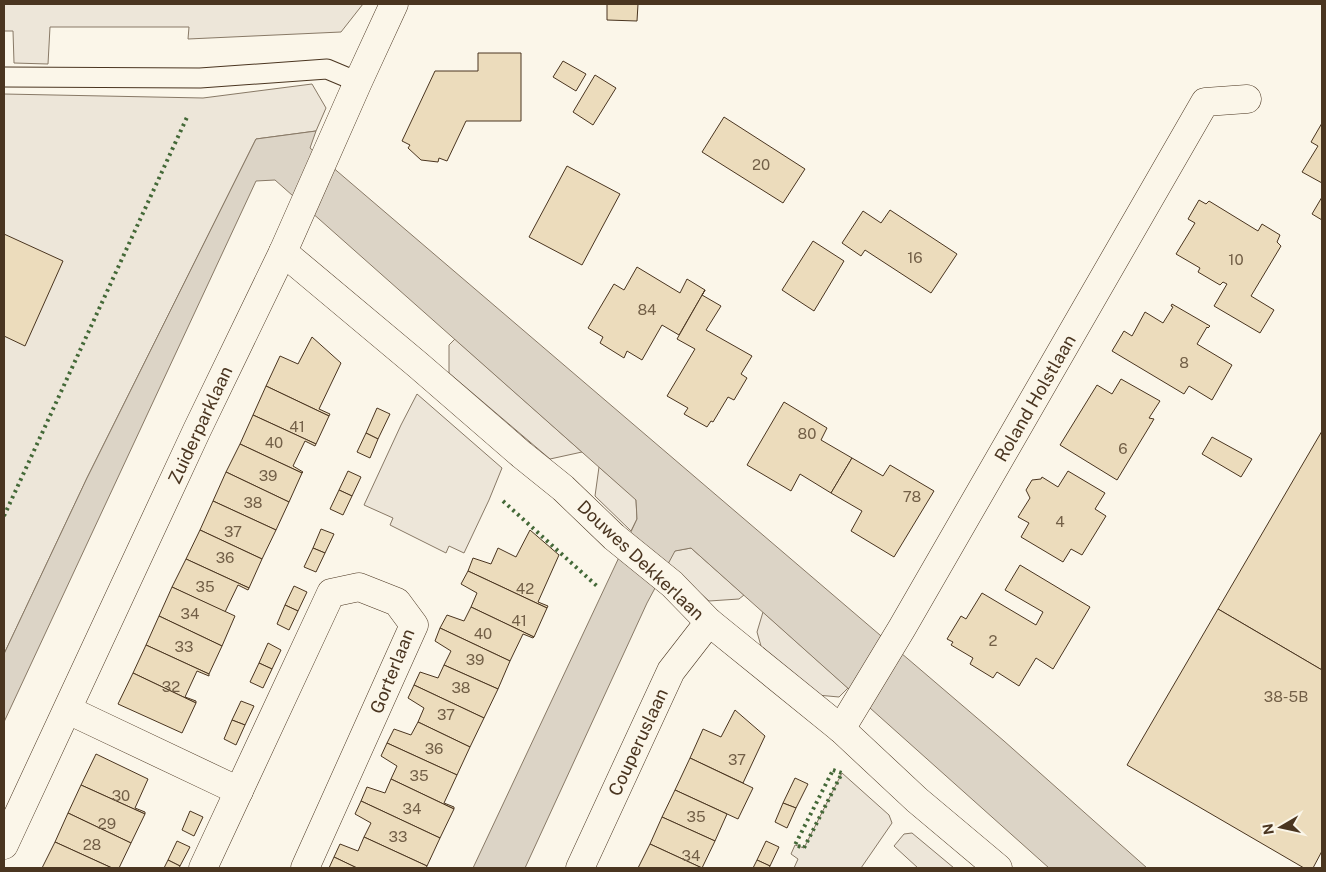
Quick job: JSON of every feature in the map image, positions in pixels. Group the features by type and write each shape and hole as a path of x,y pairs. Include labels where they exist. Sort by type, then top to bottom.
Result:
{"street":[{"name":"Zuiderparklaan","path":"4,845 197,430 283,252 394,4"},
{"name":"Roland Holstlaan","path":"842,729 1205,102 1248,99"},
{"name":"Douwes Dekkerlaan","path":"283,252 563,488 614,537 672,584 709,622 842,729 917,800 998,868"},
{"name":"Gorterlaan","path":"203,868 331,593 359,587 397,602 414,626 305,868"},
{"name":"Couperuslaan","path":"580,868 671,671 709,622"},
{"path":"68,710 239,790"}],"lane":[{"path":"4,77 200,78 327,68 358,82"}],"shaded area":[{"path":"4,4 363,4 341,32 188,39 189,27 50,27 48,64 14,63 13,31 4,31"},
{"path":"312,84 326,108 316,131 256,139 87,478 4,654 4,94 203,98"},
{"path":"316,131 310,148 1004,741 1147,868 1049,868 691,548 675,551 647,603 525,868 473,868 637,519 636,500 275,180 256,181 4,722 4,654 87,478 256,139"},
{"path":"455,339 582,452 550,459 449,373 449,345"},
{"path":"417,394 502,468 464,553 449,546 446,553 390,525 393,518 364,505"},
{"path":"599,467 636,499 637,519 631,531 595,496"},
{"path":"691,548 744,595 739,599 709,601 667,564 674,551"},
{"path":"763,612 848,688 839,697 817,695 761,646 757,632"},
{"path":"842,773 889,815 892,823 861,868 794,868 798,859 791,854 795,845 804,848"},
{"path":"912,833 954,868 918,868 894,846 904,834"}],"building":[{"path":"607,4 638,4 637,21 607,20"},
{"path":"478,53 521,53 521,121 466,121 447,161 439,158 438,162 421,160 408,148 410,145 402,141 435,71 478,71"},
{"path":"563,61 586,74 576,91 553,77"},
{"path":"595,75 616,88 593,125 573,112"},
{"path":"724,117 805,169 783,203 702,152"},
{"path":"1322,123 1322,183 1302,172 1318,146 1311,142"},
{"path":"567,166 620,194 582,265 529,237"},
{"path":"1322,197 1322,220 1312,214"},
{"path":"1199,200 1206,204 1209,201 1258,231 1262,224 1280,235 1277,242 1281,246 1251,296 1274,310 1260,333 1214,306 1227,284 1223,282 1220,285 1198,272 1200,268 1176,254 1195,223 1188,219"},
{"path":"890,210 957,254 931,293 865,250 861,256 842,243 863,211 881,223"},
{"path":"4,234 63,261 25,346 4,336"},
{"path":"813,241 844,261 814,311 782,290"},
{"path":"637,267 680,293 687,279 705,290 679,335 662,325 642,360 627,351 624,358 600,343 603,337 588,328 614,284 624,290"},
{"path":"702,295 721,306 706,330 752,356 741,374 747,378 734,400 728,397 713,422 711,421 707,427 684,414 688,408 667,396 695,349 677,339"},
{"path":"1172,304 1210,326 1207,327 1197,344 1232,365 1212,400 1189,386 1184,394 1112,351 1124,331 1132,336 1145,312 1163,323 1173,307 1171,306"},
{"path":"312,337 341,363 319,409 330,414 329,416 266,386 280,356 298,364"},
{"path":"1121,379 1160,401 1149,418 1154,419 1117,480 1060,445 1097,385 1112,394"},
{"path":"266,386 329,416 316,444 253,415"},
{"path":"784,402 827,428 821,440 852,458 831,493 800,474 791,491 747,465"},
{"path":"377,408 390,414 378,439 366,433"},
{"path":"253,415 316,444 315,446 305,441 293,466 302,473 240,444"},
{"path":"1322,431 1322,670 1218,609"},
{"path":"366,433 378,439 370,458 357,452"},
{"path":"1212,437 1252,459 1241,477 1202,454"},
{"path":"240,444 302,473 289,502 226,472"},
{"path":"852,458 883,476 890,465 934,491 894,557 851,531 862,511 831,493"},
{"path":"348,471 361,477 352,496 339,490"},
{"path":"1068,471 1105,493 1095,509 1106,516 1082,555 1071,549 1063,562 1021,537 1029,523 1018,517 1030,498 1026,490 1032,480 1041,479 1042,477 1058,487"},
{"path":"226,472 289,502 276,530 213,501"},
{"path":"339,490 352,496 343,515 330,509"},
{"path":"213,501 276,530 262,559 200,530"},
{"path":"321,529 334,534 325,553 313,548"},
{"path":"200,530 262,559 249,588 186,559"},
{"path":"530,530 559,555 538,602 548,606 547,608 468,571 473,558 491,564 498,548 516,557"},
{"path":"313,548 325,553 316,572 304,567"},
{"path":"186,559 249,588 248,590 238,585 225,612 172,587"},
{"path":"1020,565 1090,607 1053,669 1036,658 1019,686 997,672 993,678 970,664 973,658 951,645 953,642 947,639 961,616 966,619 982,593 1036,625 1043,612 1005,590"},
{"path":"468,571 547,608 534,637 471,607 477,593 461,584"},
{"path":"294,586 307,592 298,611 285,605"},
{"path":"172,587 235,616 222,646 159,616"},
{"path":"285,605 298,611 289,630 277,624"},
{"path":"471,607 534,637 523,634 510,661 440,628 447,615 464,621"},
{"path":"1218,609 1322,670 1322,851 1313,868 1304,868 1127,765"},
{"path":"159,616 222,646 209,674 146,645"},
{"path":"440,628 510,661 498,689 444,665 451,651 435,641"},
{"path":"268,643 281,650 272,669 259,663"},
{"path":"146,645 209,674 209,676 197,671 185,697 196,701 196,703 133,673"},
{"path":"259,663 272,669 263,688 250,682"},
{"path":"444,665 498,689 484,718 414,685 420,672 438,678"},
{"path":"133,673 196,703 182,733 118,704"},
{"path":"414,685 484,718 470,747 418,722 424,708 408,698"},
{"path":"241,701 254,706 245,725 232,720"},
{"path":"735,710 765,736 743,783 690,758 703,729 721,737"},
{"path":"232,720 245,725 236,745 224,739"},
{"path":"418,722 470,747 457,775 387,743 394,729 411,735"},
{"path":"387,743 457,775 444,803 454,807 454,809 391,779 397,766 381,756"},
{"path":"96,754 148,779 135,808 145,812 145,814 81,785"},
{"path":"690,758 753,788 738,819 675,790"},
{"path":"795,778 808,784 796,808 783,803"},
{"path":"391,779 454,809 440,838 361,801 367,787 385,793"},
{"path":"81,785 145,814 131,843 68,813"},
{"path":"675,790 727,814 715,841 662,817"},
{"path":"361,801 440,838 427,866 364,837 371,823 355,814"},
{"path":"783,803 796,808 787,828 775,822"},
{"path":"190,811 203,817 194,836 182,830"},
{"path":"68,813 131,843 119,868 112,868 55,842"},
{"path":"662,817 715,841 702,868 650,844"},
{"path":"364,837 427,866 426,868 357,868 334,857 340,844 358,851"},
{"path":"177,841 190,847 180,866 168,860"},
{"path":"766,841 779,847 770,866 757,860"},
{"path":"55,842 112,868 42,868"},
{"path":"650,844 702,868 638,868"},
{"path":"334,857 357,868 329,868"},
{"path":"168,860 180,866 179,868 164,868"},
{"path":"757,860 770,866 769,868 753,868"}],"hedge":[{"path":"4,516 188,115"},
{"path":"503,501 598,587"},
{"path":"833,770 842,773 804,848 795,845 833,770"}]}
